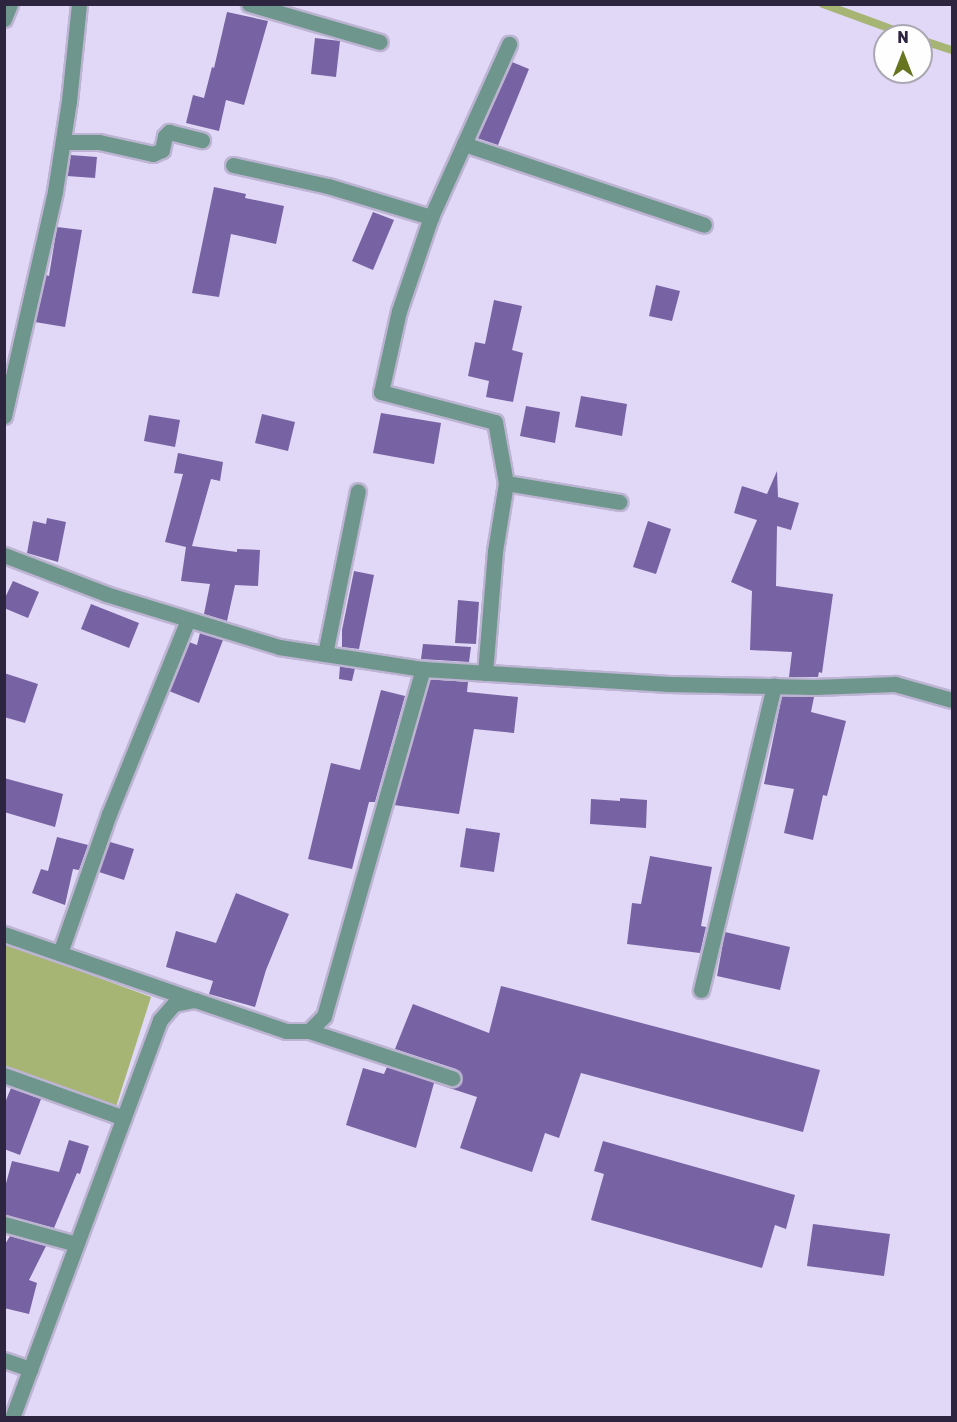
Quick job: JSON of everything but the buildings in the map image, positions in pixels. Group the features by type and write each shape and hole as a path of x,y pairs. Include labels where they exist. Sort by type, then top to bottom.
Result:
{"street":[{"path":"4,19 10,4"},
{"path":"4,416 50,214 63,142 80,4"},
{"path":"249,4 380,42"},
{"path":"485,673 495,551 506,483 495,422 381,392 399,311 431,217 509,44"},
{"path":"63,142 99,142 153,154 162,150 165,136 169,132 202,140"},
{"path":"464,144 704,225"},
{"path":"233,165 328,186 431,217"},
{"path":"506,483 619,502"},
{"path":"325,654 358,491"},
{"path":"5,557 106,594 279,647 423,669 669,684 774,686 896,684 952,700"},
{"path":"60,953 109,814 188,619"},
{"path":"309,1031 324,1016 423,669"},
{"path":"701,990 774,686"},
{"path":"4,934 286,1031 309,1031 452,1078"},
{"path":"12,1418 160,1020 174,1004 195,1000"},
{"path":"4,1075 124,1118"},
{"path":"4,1224 76,1244"},
{"path":"4,1360 30,1369"}],"shaded area":[{"path":"4,943 151,997 116,1107 5,1069"}],"waterway":[{"path":"823,4 877,24"},
{"path":"933,44 952,50"}]}
